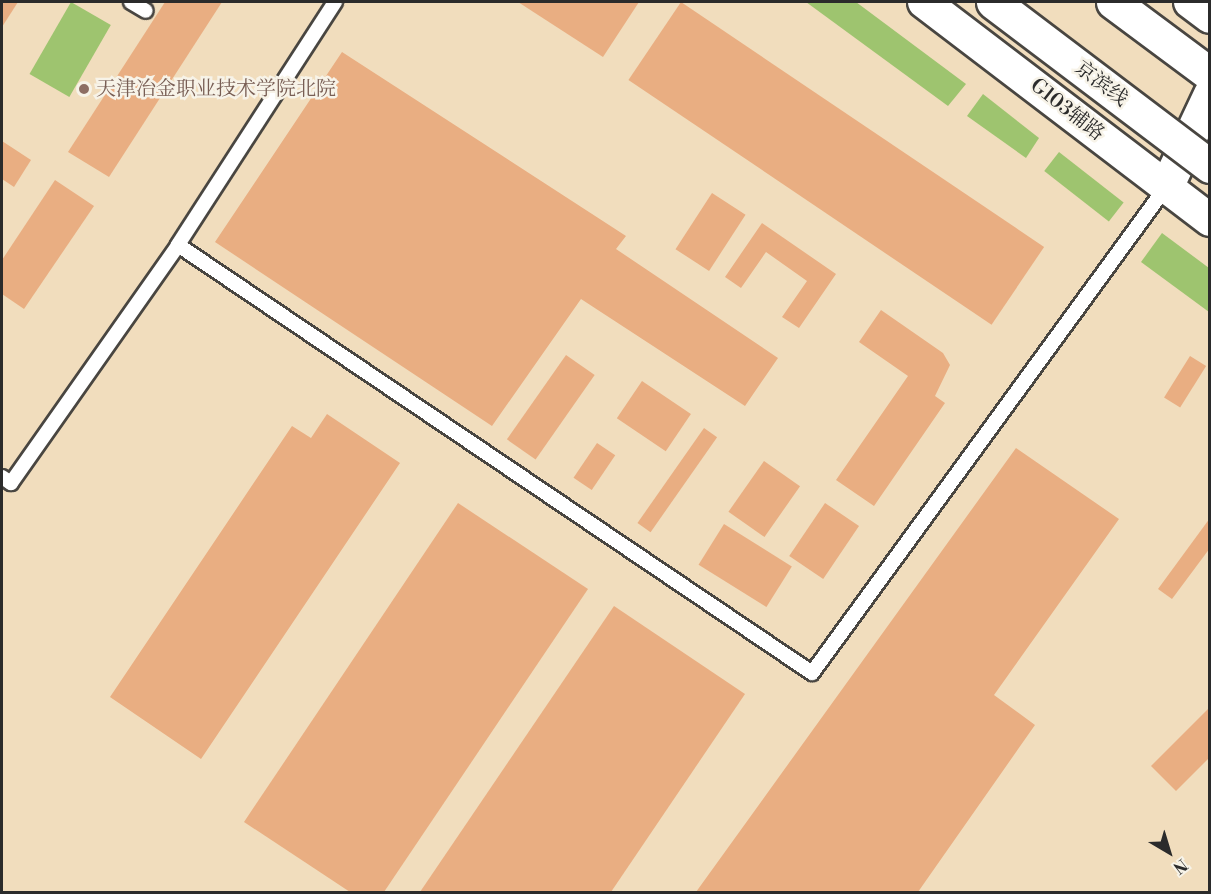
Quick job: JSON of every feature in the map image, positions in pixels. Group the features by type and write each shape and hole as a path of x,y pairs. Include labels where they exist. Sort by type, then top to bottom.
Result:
{"main road":[{"name":"京滨线","path":"993,2 1209,166"},
{"path":"1113,2 1209,74"},
{"path":"1166,187 1209,94"},
{"path":"1166,187 1209,152"}],"street":[{"name":"G103辅路","path":"924,2 1209,220"},
{"path":"1190,2 1209,16"}],"lane":[{"path":"130,2 146,11"},
{"path":"2,477 11,483 178,245 335,2"},
{"path":"178,245 812,673 1166,187"}],"green space":[{"path":"71,2 111,25 69,97 30,74"},
{"path":"806,2 856,2 966,84 948,106"},
{"path":"983,94 1039,138 1026,158 967,116"},
{"path":"1059,152 1124,202 1109,221 1044,171"},
{"path":"1162,233 1209,268 1209,312 1141,262"}],"building":[{"path":"2,2 18,2 2,27"},
{"path":"165,2 222,2 109,177 68,152"},
{"path":"518,2 639,2 603,57"},
{"path":"681,2 1044,247 992,325 628,80"},
{"path":"342,52 626,236 616,249 778,358 745,406 581,299 492,426 215,242"},
{"path":"2,141 31,160 14,187 2,179"},
{"path":"55,180 94,206 24,309 2,294 2,260"},
{"path":"712,193 746,215 709,271 676,249"},
{"path":"762,223 836,274 799,328 782,317 807,281 766,252 741,288 725,277"},
{"path":"881,310 943,353 950,365 935,396 945,403 874,506 836,480 908,376 859,342"},
{"path":"566,355 595,375 536,459 507,439"},
{"path":"1190,356 1206,366 1180,408 1164,398"},
{"path":"642,381 691,414 666,451 617,418"},
{"path":"327,414 400,463 201,759 110,697 292,426 311,438"},
{"path":"704,428 717,437 651,532 637,523"},
{"path":"597,443 615,455 592,490 574,478"},
{"path":"1016,448 1119,519 994,695 1035,725 918,892 696,892"},
{"path":"764,461 800,486 764,537 728,512"},
{"path":"458,503 588,589 384,892 350,892 244,822"},
{"path":"825,503 859,526 823,579 789,556"},
{"path":"1210,518 1210,548 1172,599 1158,589"},
{"path":"724,524 792,566 766,607 699,565"},
{"path":"614,606 745,694 611,892 420,892"},
{"path":"1210,707 1210,757 1176,791 1151,766"}],"place":[{"name":"天津冶金职业技术学院北院","path":"84,89"}]}
